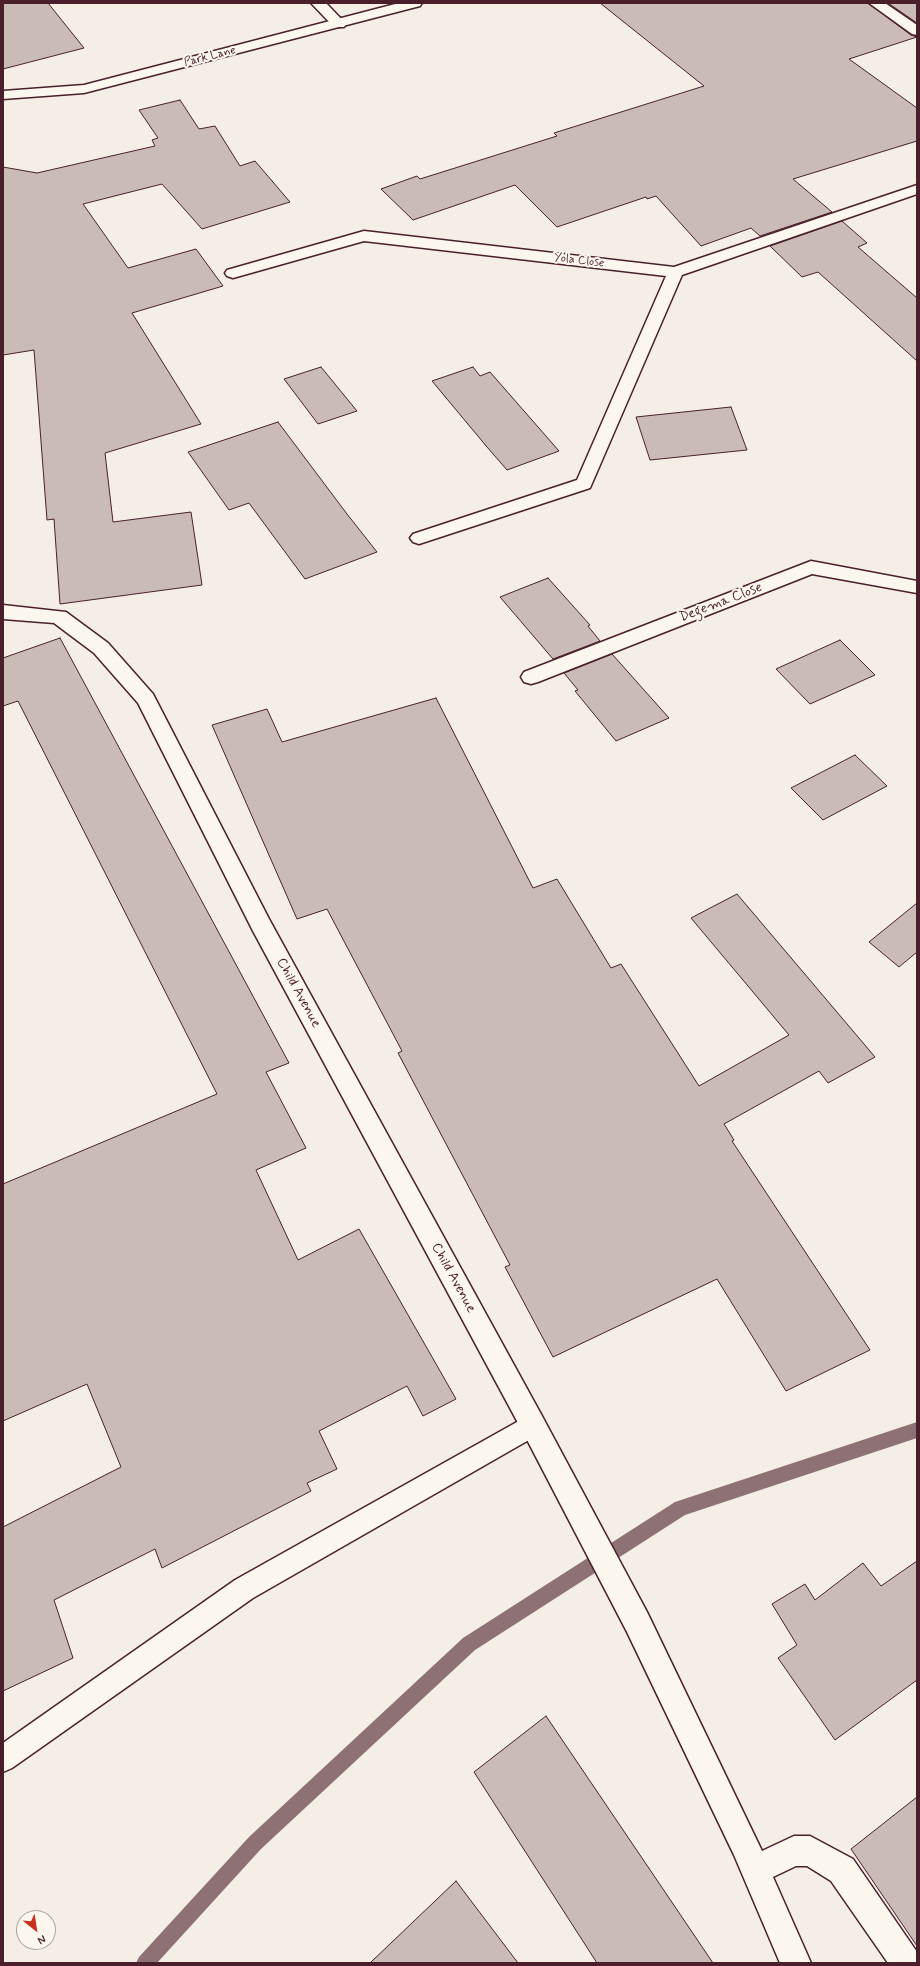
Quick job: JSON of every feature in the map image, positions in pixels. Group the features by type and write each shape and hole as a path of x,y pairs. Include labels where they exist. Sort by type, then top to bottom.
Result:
{"street":[{"path":"318,3 344,22"},
{"name":"Park Lane","path":"3,95 84,89 415,3"},
{"path":"876,3 917,31"},
{"name":"Yola Close","path":"233,273 364,236 675,272 917,189"},
{"path":"419,538 584,484 675,272"},
{"name":"Degema Close","path":"531,678 812,567 917,588"},
{"name":"Child Avenue","path":"3,612 59,617 101,648 146,699 261,925 536,1432 637,1622 755,1870 796,1963"},
{"path":"755,1870 794,1851 810,1851 842,1870 906,1963"}],"lane":[{"path":"3,1759 244,1590 536,1432"}],"building":[{"path":"3,3 48,3 84,48 3,69"},
{"path":"600,3 868,3 911,35 917,37 849,59 917,108 917,141 793,179 832,212 760,236 751,228 701,246 656,196 647,199 646,197 557,227 515,185 413,220 381,189 417,176 420,179 557,136 554,133 704,86"},
{"path":"888,3 917,3 917,23"},
{"path":"180,100 199,129 215,126 240,166 255,161 290,202 202,229 162,184 83,204 128,268 196,249 223,286 132,313 201,424 105,453 113,522 191,512 202,585 60,604 54,519 47,520 34,350 3,355 3,167 37,173 155,146 152,140 158,138 139,110"},
{"path":"842,221 867,243 858,247 917,298 917,361 818,272 802,277 770,246"},
{"path":"321,367 357,411 318,424 284,379"},
{"path":"473,367 480,376 490,372 559,451 507,470 432,381"},
{"path":"731,407 747,450 650,460 636,417"},
{"path":"278,422 377,552 305,579 249,503 229,510 188,452"},
{"path":"548,578 590,625 588,626 600,641 553,659 500,597"},
{"path":"60,638 289,1063 266,1072 306,1148 256,1170 298,1260 359,1229 456,1399 423,1416 407,1386 319,1431 337,1469 307,1483 311,1491 162,1568 155,1549 54,1600 73,1658 3,1691 3,1527 121,1467 87,1384 3,1421 3,1184 217,1094 18,701 3,706 3,658"},
{"path":"840,640 875,675 810,704 776,669"},
{"path":"612,654 669,718 616,741 575,691 578,690 564,673"},
{"path":"436,698 533,888 557,879 611,968 621,964 699,1086 789,1035 691,918 737,894 875,1057 828,1083 819,1071 724,1124 734,1140 732,1141 870,1350 786,1391 717,1279 553,1357 505,1267 510,1265 398,1053 402,1051 327,909 297,919 212,725 267,709 282,742"},
{"path":"855,755 887,786 823,820 791,788"},
{"path":"917,903 917,952 899,967 869,942"},
{"path":"917,1561 917,1680 835,1740 778,1658 797,1645 772,1604 805,1584 815,1600 863,1563 881,1586"},
{"path":"546,1716 713,1963 597,1963 474,1772"},
{"path":"917,1797 917,1946 851,1849"},
{"path":"456,1881 518,1963 370,1963"}],"waterway":[{"path":"145,1963 255,1843 469,1644 681,1508 917,1430"}]}
